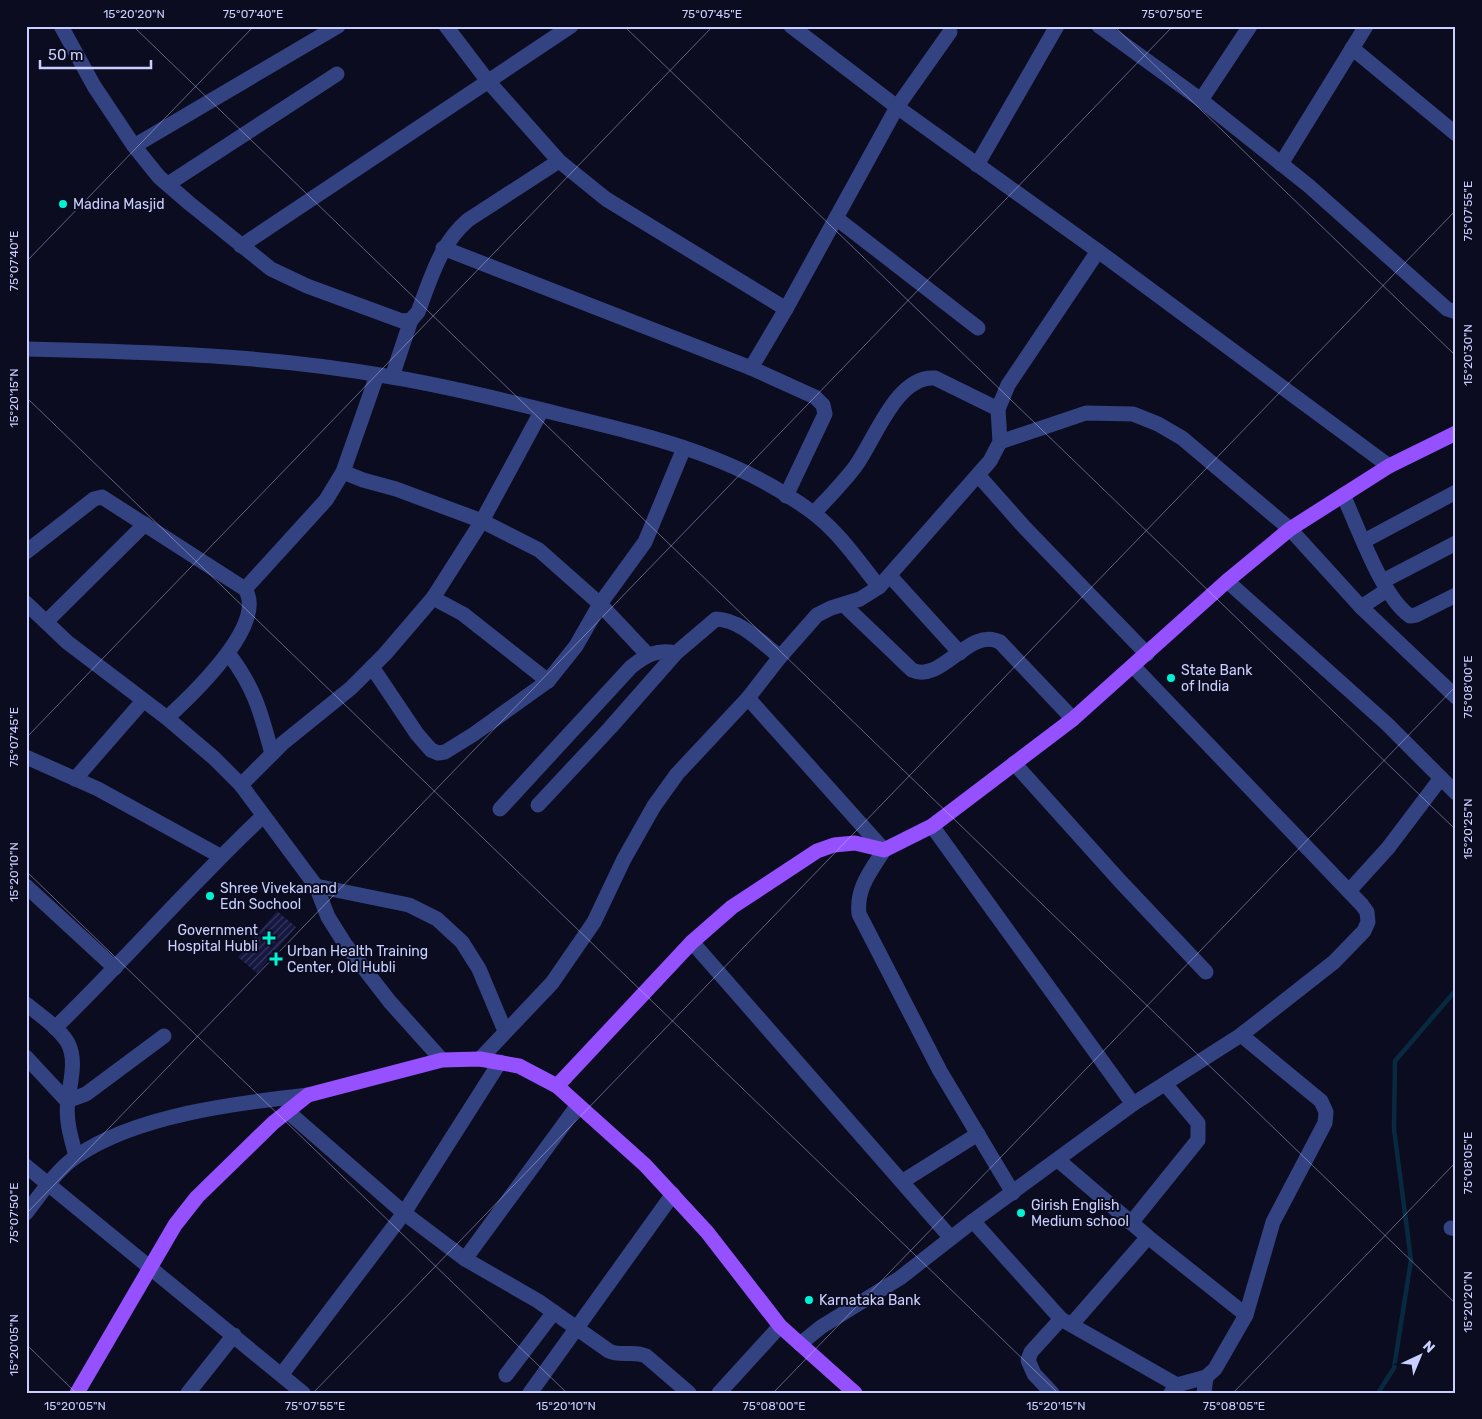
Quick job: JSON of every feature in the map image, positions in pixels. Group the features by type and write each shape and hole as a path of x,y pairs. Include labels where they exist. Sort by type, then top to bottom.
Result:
{"main road":[{"path":"557,1086 692,942 732,907 817,850 834,844 856,843 884,850 932,826 1073,719 1227,582 1290,529 1389,466 1456,433"},
{"path":"77,1393 175,1225 197,1196 287,1111 308,1095 442,1060 480,1059 519,1066 557,1086 645,1164 707,1232 780,1326 855,1393"}],"street":[{"path":"61,26 94,86 134,146 168,184 241,246 271,269 307,286 402,321 411,320"},
{"path":"134,146 338,26"},
{"path":"446,26 487,80 559,161 606,199 786,309"},
{"path":"241,246 570,26"},
{"path":"791,26 897,107 1098,251 1389,466"},
{"path":"977,165 1057,26"},
{"path":"1099,26 1123,32 1201,100 1281,164 1447,309 1456,312"},
{"path":"1201,100 1250,26"},
{"path":"1281,164 1366,26"},
{"path":"751,368 786,309 897,107 949,28"},
{"path":"1352,48 1456,134"},
{"path":"168,184 336,74"},
{"path":"245,589 326,500 344,472 385,376 411,320 418,312 443,248 456,231 468,220 559,161"},
{"path":"836,218 978,328"},
{"path":"443,248 751,368 815,397 824,405 825,414 786,496"},
{"path":"480,1059 552,984 594,922 624,859 654,806 677,774 748,698 780,657 818,616 831,608 844,605 879,588 891,577 990,461 1000,442 998,409 1008,385 1098,251"},
{"path":"26,349 175,352 284,362 385,376 542,410 707,454 745,471 814,513 848,547 879,588"},
{"path":"814,513 856,465 898,397 913,382 924,377 935,378 998,409"},
{"path":"241,785 272,754 351,688 433,598 482,521 542,410"},
{"path":"1000,442 1086,413 1134,414 1182,438 1290,529 1361,606 1456,696"},
{"path":"372,667 425,744 438,753 445,752 474,734 548,681 576,646 600,604 645,542 684,448"},
{"path":"344,472 482,521 539,550 600,604 647,654"},
{"path":"978,475 1024,528 1147,654"},
{"path":"1364,541 1456,492"},
{"path":"1343,495 1385,585 1404,612 1410,616 1456,595"},
{"path":"26,552 94,499 102,497 112,501 245,589 250,602 248,613 228,653 212,675 167,718"},
{"path":"46,622 145,524"},
{"path":"1361,606 1385,585 1456,543"},
{"path":"891,577 960,653"},
{"path":"1227,582 1387,724 1456,793"},
{"path":"433,598 463,614 548,681"},
{"path":"26,603 67,642 167,718 214,758 241,785 316,886 328,916 345,944 390,1002 442,1060"},
{"path":"844,605 912,670 917,672 924,673 931,670 981,640 991,637 1000,642 1073,719"},
{"path":"538,805 610,728 676,653 716,620 727,620 741,627 780,657"},
{"path":"500,809 631,667 647,654 661,650 676,653"},
{"path":"228,653 243,672 257,700 272,754"},
{"path":"800,1344 821,1327 900,1278 973,1221 1013,1194 1133,1104 1241,1036 1334,962 1364,931 1368,922 1367,912 1349,891 1133,666"},
{"path":"748,698 884,850 860,887 857,901 859,914 940,1070 1013,1194"},
{"path":"75,779 143,701"},
{"path":"26,758 75,779 220,856"},
{"path":"1014,763 1120,881 1206,972"},
{"path":"1349,891 1388,848 1441,778"},
{"path":"55,1028 115,968 220,856 263,816"},
{"path":"932,826 1133,1104"},
{"path":"26,886 115,968"},
{"path":"316,886 409,905 437,919 462,942 479,969 506,1031"},
{"path":"692,942 763,1026 810,1075 951,1238"},
{"path":"26,1004 55,1028 68,1044 73,1063 67,1101 69,1133 76,1156"},
{"path":"67,1101 86,1094 164,1036"},
{"path":"973,1221 1066,1322 1174,1389 1206,1377 1215,1369 1246,1316 1273,1222 1325,1123 1326,1112 1321,1101 1241,1036"},
{"path":"26,1057 67,1101"},
{"path":"282,1374 404,1213 500,1062"},
{"path":"1131,1223 1198,1140 1198,1123 1166,1084"},
{"path":"26,1213 76,1156 135,1128 167,1118 267,1099 308,1095"},
{"path":"465,1259 578,1105"},
{"path":"287,1111 404,1213 465,1259 554,1312 617,1355 639,1353 646,1356 689,1393"},
{"path":"903,1181 978,1134"},
{"path":"1058,1160 1131,1223 1246,1316"},
{"path":"26,1166 234,1334 303,1393"},
{"path":"530,1393 673,1194"},
{"path":"1052,1393 1034,1374 1028,1360 1031,1352 1066,1322 1148,1237"},
{"path":"506,1374 554,1312"},
{"path":"719,1393 780,1326"},
{"path":"188,1393 234,1334"},
{"path":"1204,1393 1206,1377"}],"building":[{"path":"277,911 296,927 257,973 238,957"}],"waterway":[{"path":"1378,1393 1394,1368 1411,1260 1394,1129 1395,1061 1456,990"}],"place":[{"name":"Madina Masjid","path":"63,204"},
{"name":"State Bank of India","path":"1171,678"},
{"name":"Shree Vivekanand Edn Sochool","path":"210,896"},
{"name":"Government Hospital Hubli","path":"269,938"},
{"name":"Urban Health Training Center, Old Hubli","path":"276,959"},
{"name":"Girish English Medium school","path":"1021,1213"},
{"name":"Karnataka Bank","path":"809,1300"}]}
